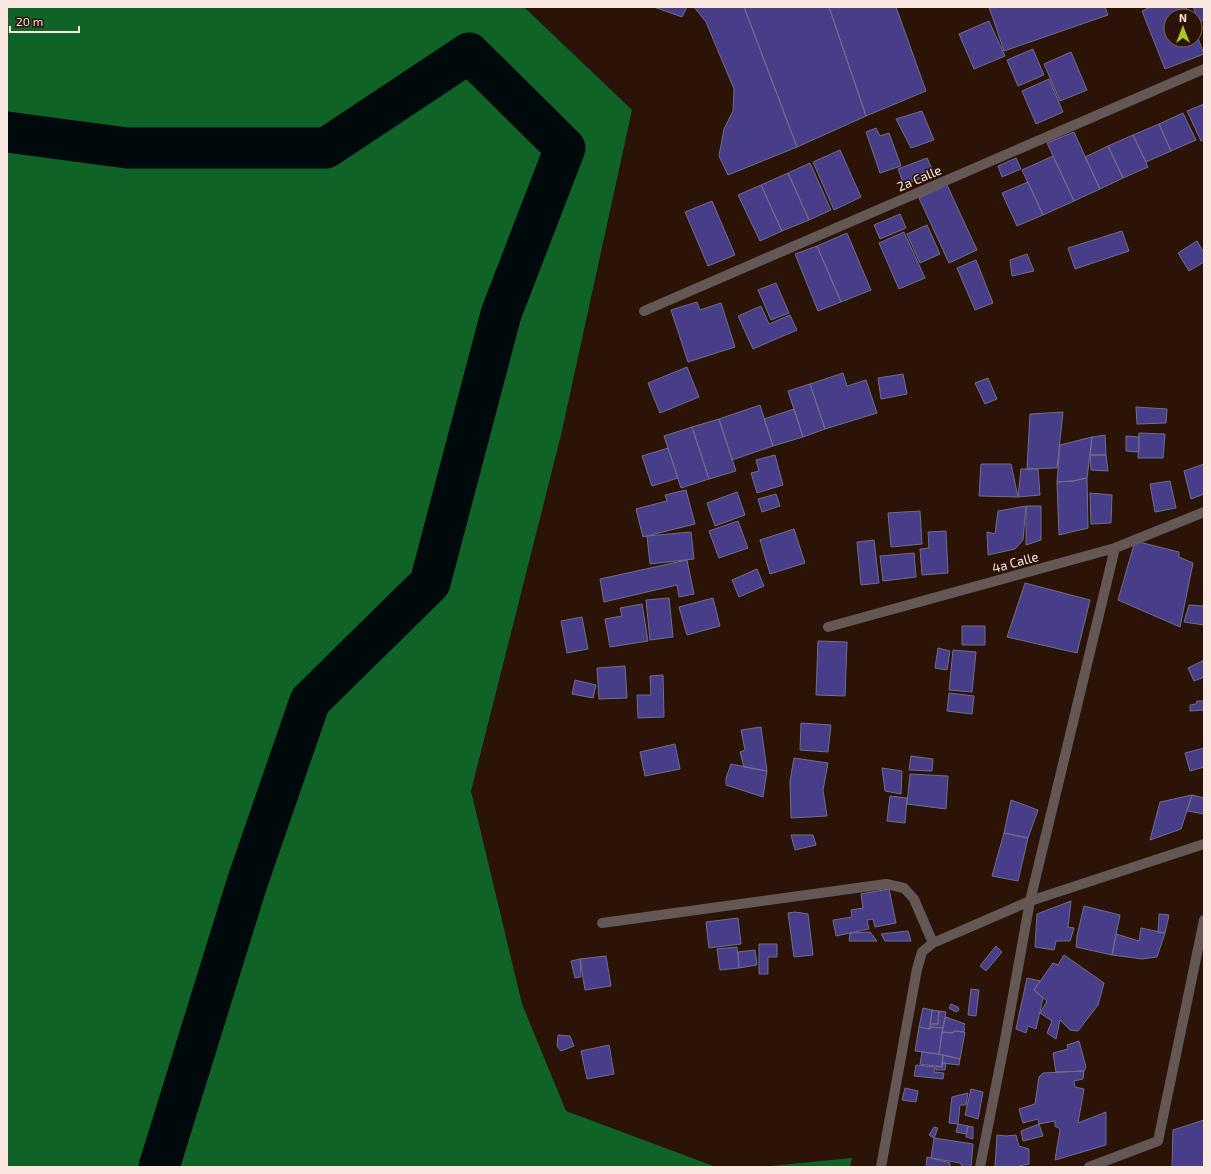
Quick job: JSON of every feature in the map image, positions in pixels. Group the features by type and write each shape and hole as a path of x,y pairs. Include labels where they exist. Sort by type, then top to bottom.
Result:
{"street":[{"name":"2a Calle","path":"644,311 1204,70"},
{"name":"4a Calle","path":"828,627 1115,548 1204,512"},
{"path":"980,1167 1030,901 1115,548"},
{"path":"881,1167 917,969 922,952 933,943 1030,901 1204,844"},
{"path":"602,923 886,884 904,888 914,899 933,943"},
{"path":"1089,1167 1158,1140 1204,920"}],"green space":[{"path":"7,7 524,7 632,110 561,435 471,791 522,1004 566,1111 716,1167 7,1167"},
{"path":"852,1158 850,1167 759,1167"}],"building":[{"path":"654,7 687,7 682,17"},
{"path":"694,7 744,7 797,147 728,175 719,156 724,129 733,111 734,89 706,22"},
{"path":"744,7 829,7 866,116 797,147"},
{"path":"829,7 896,7 926,91 866,116"},
{"path":"989,7 1105,7 1108,15 1004,51"},
{"path":"1151,7 1186,7 1163,8 1163,48 1202,48 1204,54 1165,69 1142,11"},
{"path":"1204,7 1204,20 1203,8 1193,8"},
{"path":"989,21 1005,56 974,69 959,34"},
{"path":"1033,49 1044,75 1018,86 1007,60"},
{"path":"1071,52 1087,90 1060,101 1044,64"},
{"path":"1049,79 1063,112 1036,124 1022,91"},
{"path":"1204,104 1204,140 1201,141 1187,111"},
{"path":"922,111 934,140 911,148 896,119"},
{"path":"1183,113 1196,140 1171,151 1159,124"},
{"path":"1159,124 1171,151 1146,162 1133,135"},
{"path":"876,128 880,136 889,133 901,166 880,173 866,132"},
{"path":"1074,132 1100,189 1074,201 1047,143"},
{"path":"1133,135 1148,167 1123,178 1108,146"},
{"path":"1108,146 1123,178 1100,189 1085,157"},
{"path":"840,150 861,197 834,210 813,162"},
{"path":"1053,156 1074,201 1043,215 1022,170"},
{"path":"927,158 934,173 904,185 898,169"},
{"path":"1016,158 1021,169 1002,177 998,166"},
{"path":"810,163 831,210 809,220 788,173"},
{"path":"788,173 809,220 782,231 761,185"},
{"path":"1028,182 1043,215 1017,226 1002,193"},
{"path":"761,185 782,231 760,241 738,195"},
{"path":"947,185 977,250 949,263 919,198"},
{"path":"712,201 735,255 708,266 685,212"},
{"path":"900,214 906,228 880,239 874,225"},
{"path":"927,225 940,254 920,263 907,234"},
{"path":"1122,231 1129,251 1075,269 1068,248"},
{"path":"904,232 925,278 899,289 879,243"},
{"path":"847,233 871,290 841,302 817,246"},
{"path":"1197,241 1204,253 1204,262 1189,271 1178,253"},
{"path":"817,246 841,302 818,311 795,254"},
{"path":"1027,254 1034,271 1012,276 1010,260"},
{"path":"976,260 993,303 975,310 957,268"},
{"path":"776,283 789,313 771,320 758,290"},
{"path":"697,302 700,310 721,303 735,347 688,362 671,310"},
{"path":"761,306 769,324 790,315 797,330 753,349 738,316"},
{"path":"687,367 699,397 660,413 648,383"},
{"path":"843,373 847,386 866,380 877,413 825,429 810,384"},
{"path":"903,374 907,394 881,399 878,378"},
{"path":"988,378 997,399 985,404 975,383"},
{"path":"810,384 825,429 803,437 788,391"},
{"path":"760,405 773,446 732,460 719,419"},
{"path":"1136,407 1167,409 1166,423 1137,424"},
{"path":"794,409 803,437 773,446 764,419"},
{"path":"1063,412 1057,468 1027,469 1030,414"},
{"path":"719,419 736,471 709,479 692,427"},
{"path":"692,427 709,479 681,488 664,436"},
{"path":"1139,433 1165,434 1163,458 1138,458"},
{"path":"1105,435 1106,455 1090,455 1092,437"},
{"path":"1126,436 1139,437 1139,452 1126,451"},
{"path":"1092,437 1087,478 1057,482 1060,445"},
{"path":"668,448 678,478 652,486 642,456"},
{"path":"775,455 783,485 757,493 751,473 759,471 756,460"},
{"path":"1090,455 1106,455 1108,471 1091,470"},
{"path":"981,464 1011,464 1018,497 979,496"},
{"path":"1204,464 1204,494 1191,499 1184,471"},
{"path":"1021,469 1038,469 1040,495 1018,497"},
{"path":"1087,478 1088,528 1059,535 1057,482"},
{"path":"1170,481 1176,508 1155,512 1150,484"},
{"path":"686,490 695,524 643,537 636,509 667,501 665,495"},
{"path":"737,492 745,515 715,526 707,503"},
{"path":"1090,493 1112,495 1111,523 1091,524"},
{"path":"776,494 780,506 762,512 758,499"},
{"path":"1026,506 1023,540 1015,549 988,555 987,532 995,534 998,511"},
{"path":"1026,506 1041,506 1041,540 1026,545"},
{"path":"920,511 922,544 891,547 888,513"},
{"path":"738,521 748,548 719,558 709,531"},
{"path":"794,529 805,563 770,574 760,540"},
{"path":"946,531 948,573 922,575 920,549 929,548 928,532"},
{"path":"691,532 694,559 650,564 647,536"},
{"path":"874,540 879,583 861,585 857,542"},
{"path":"1135,541 1179,552 1179,557 1193,563 1180,627 1118,600"},
{"path":"914,553 916,577 883,581 880,556"},
{"path":"687,560 694,594 679,597 677,585 604,602 600,579"},
{"path":"757,569 764,586 739,597 732,580"},
{"path":"1025,583 1090,600 1077,653 1007,637"},
{"path":"669,598 673,637 650,640 646,600"},
{"path":"713,598 720,626 687,635 679,607"},
{"path":"642,604 648,641 610,647 605,619 622,616 620,608"},
{"path":"1189,605 1204,606 1204,625 1184,622"},
{"path":"582,617 588,649 567,653 561,621"},
{"path":"962,626 985,626 985,645 962,645"},
{"path":"818,641 847,642 845,696 816,695"},
{"path":"938,648 950,651 947,670 935,668"},
{"path":"953,650 976,652 972,692 949,690"},
{"path":"1204,660 1204,677 1194,681 1188,668"},
{"path":"625,666 627,698 599,699 597,668"},
{"path":"663,675 664,717 638,718 637,695 651,695 650,676"},
{"path":"575,680 596,685 593,698 572,694"},
{"path":"949,693 974,696 972,714 947,711"},
{"path":"1197,701 1204,701 1204,710 1190,711 1190,705 1196,704"},
{"path":"801,723 831,725 828,752 800,750"},
{"path":"761,727 767,771 744,767 740,752 745,750 741,730"},
{"path":"675,744 680,769 645,776 640,752"},
{"path":"1204,748 1204,767 1190,771 1185,753"},
{"path":"911,756 933,759 932,771 909,770"},
{"path":"794,758 828,763 823,790 827,816 791,818 790,781"},
{"path":"731,764 767,771 763,797 726,785 726,778"},
{"path":"882,768 902,771 901,794 885,791"},
{"path":"910,774 948,776 946,809 907,804"},
{"path":"1192,795 1181,829 1150,840 1160,802"},
{"path":"1192,795 1204,798 1204,814 1187,811"},
{"path":"890,796 907,798 905,823 887,821"},
{"path":"1011,800 1038,810 1028,838 1004,833"},
{"path":"1004,833 1028,838 1018,881 992,876"},
{"path":"791,835 813,835 816,845 795,850"},
{"path":"889,889 896,923 875,927 873,919 867,920 869,929 836,936 833,920 852,917 851,910 863,908 861,894"},
{"path":"1071,901 1068,927 1074,928 1070,941 1056,941 1054,950 1035,947 1037,914"},
{"path":"1084,906 1120,915 1112,955 1076,947"},
{"path":"795,912 808,914 813,955 794,957 788,913"},
{"path":"1159,914 1169,915 1165,933 1158,932"},
{"path":"738,918 741,944 709,948 706,922"},
{"path":"1141,928 1165,933 1157,957 1142,959 1112,955 1116,934 1139,941"},
{"path":"908,931 911,941 885,941 881,934"},
{"path":"870,932 877,941 849,941 850,933"},
{"path":"759,944 777,944 777,957 768,957 768,974 759,974"},
{"path":"996,946 1002,952 986,971 980,966"},
{"path":"737,947 739,968 720,970 717,949"},
{"path":"755,950 757,965 739,968 738,952"},
{"path":"1064,955 1104,983 1098,1005 1078,1031 1070,1030 1060,1020 1056,1039 1047,1033 1052,1021 1040,1013 1047,1001 1034,990 1053,963 1058,965"},
{"path":"606,956 611,986 585,990 580,959"},
{"path":"580,959 581,977 575,978 571,961"},
{"path":"1027,978 1040,981 1034,990 1043,998 1036,1029 1028,1026 1026,1033 1016,1029"},
{"path":"971,989 979,990 976,1016 968,1015"},
{"path":"951,1004 958,1007 959,1010 956,1012 949,1008"},
{"path":"923,1008 932,1010 930,1029 919,1027"},
{"path":"932,1010 939,1011 938,1024 930,1024"},
{"path":"939,1011 946,1012 943,1028 930,1027 930,1024 938,1024"},
{"path":"946,1017 965,1024 965,1029 963,1032 942,1032"},
{"path":"919,1027 930,1029 930,1027 943,1028 939,1054 915,1051"},
{"path":"954,1031 965,1032 960,1059 939,1054 942,1032 953,1033"},
{"path":"558,1035 570,1036 574,1046 561,1051 557,1046"},
{"path":"1079,1041 1086,1067 1084,1071 1056,1072 1053,1053 1068,1049 1067,1045"},
{"path":"609,1045 614,1074 587,1079 581,1051"},
{"path":"922,1052 943,1055 942,1067 920,1064"},
{"path":"943,1055 960,1059 959,1065 942,1063"},
{"path":"942,1063 946,1063 945,1070 936,1070 936,1066 942,1067"},
{"path":"916,1065 935,1067 934,1072 944,1073 943,1079 914,1076"},
{"path":"1084,1071 1083,1079 1074,1081 1075,1087 1084,1089 1078,1123 1106,1112 1106,1145 1055,1160 1060,1129 1055,1126 1055,1121 1039,1124 1038,1119 1023,1123 1019,1109 1035,1104 1039,1077 1043,1073"},
{"path":"905,1088 918,1091 916,1102 902,1100"},
{"path":"971,1089 983,1092 978,1119 965,1115"},
{"path":"968,1093 966,1105 960,1105 958,1124 949,1123 952,1097"},
{"path":"1204,1120 1204,1167 1172,1167 1173,1130"},
{"path":"958,1124 968,1126 966,1134 956,1132"},
{"path":"1039,1124 1043,1136 1023,1141 1021,1131"},
{"path":"968,1126 973,1127 973,1139 966,1137"},
{"path":"934,1127 938,1128 934,1138 929,1135"},
{"path":"997,1135 1016,1135 1019,1146 1029,1149 1029,1164 1019,1167 995,1167"},
{"path":"934,1138 973,1144 971,1167 963,1167 960,1163 931,1158"},
{"path":"927,1157 950,1163 950,1167 926,1167"}],"waterway":[{"path":"7,132 127,148 326,148 469,53 565,148 501,314 430,583 310,701 247,883 159,1167"}]}
